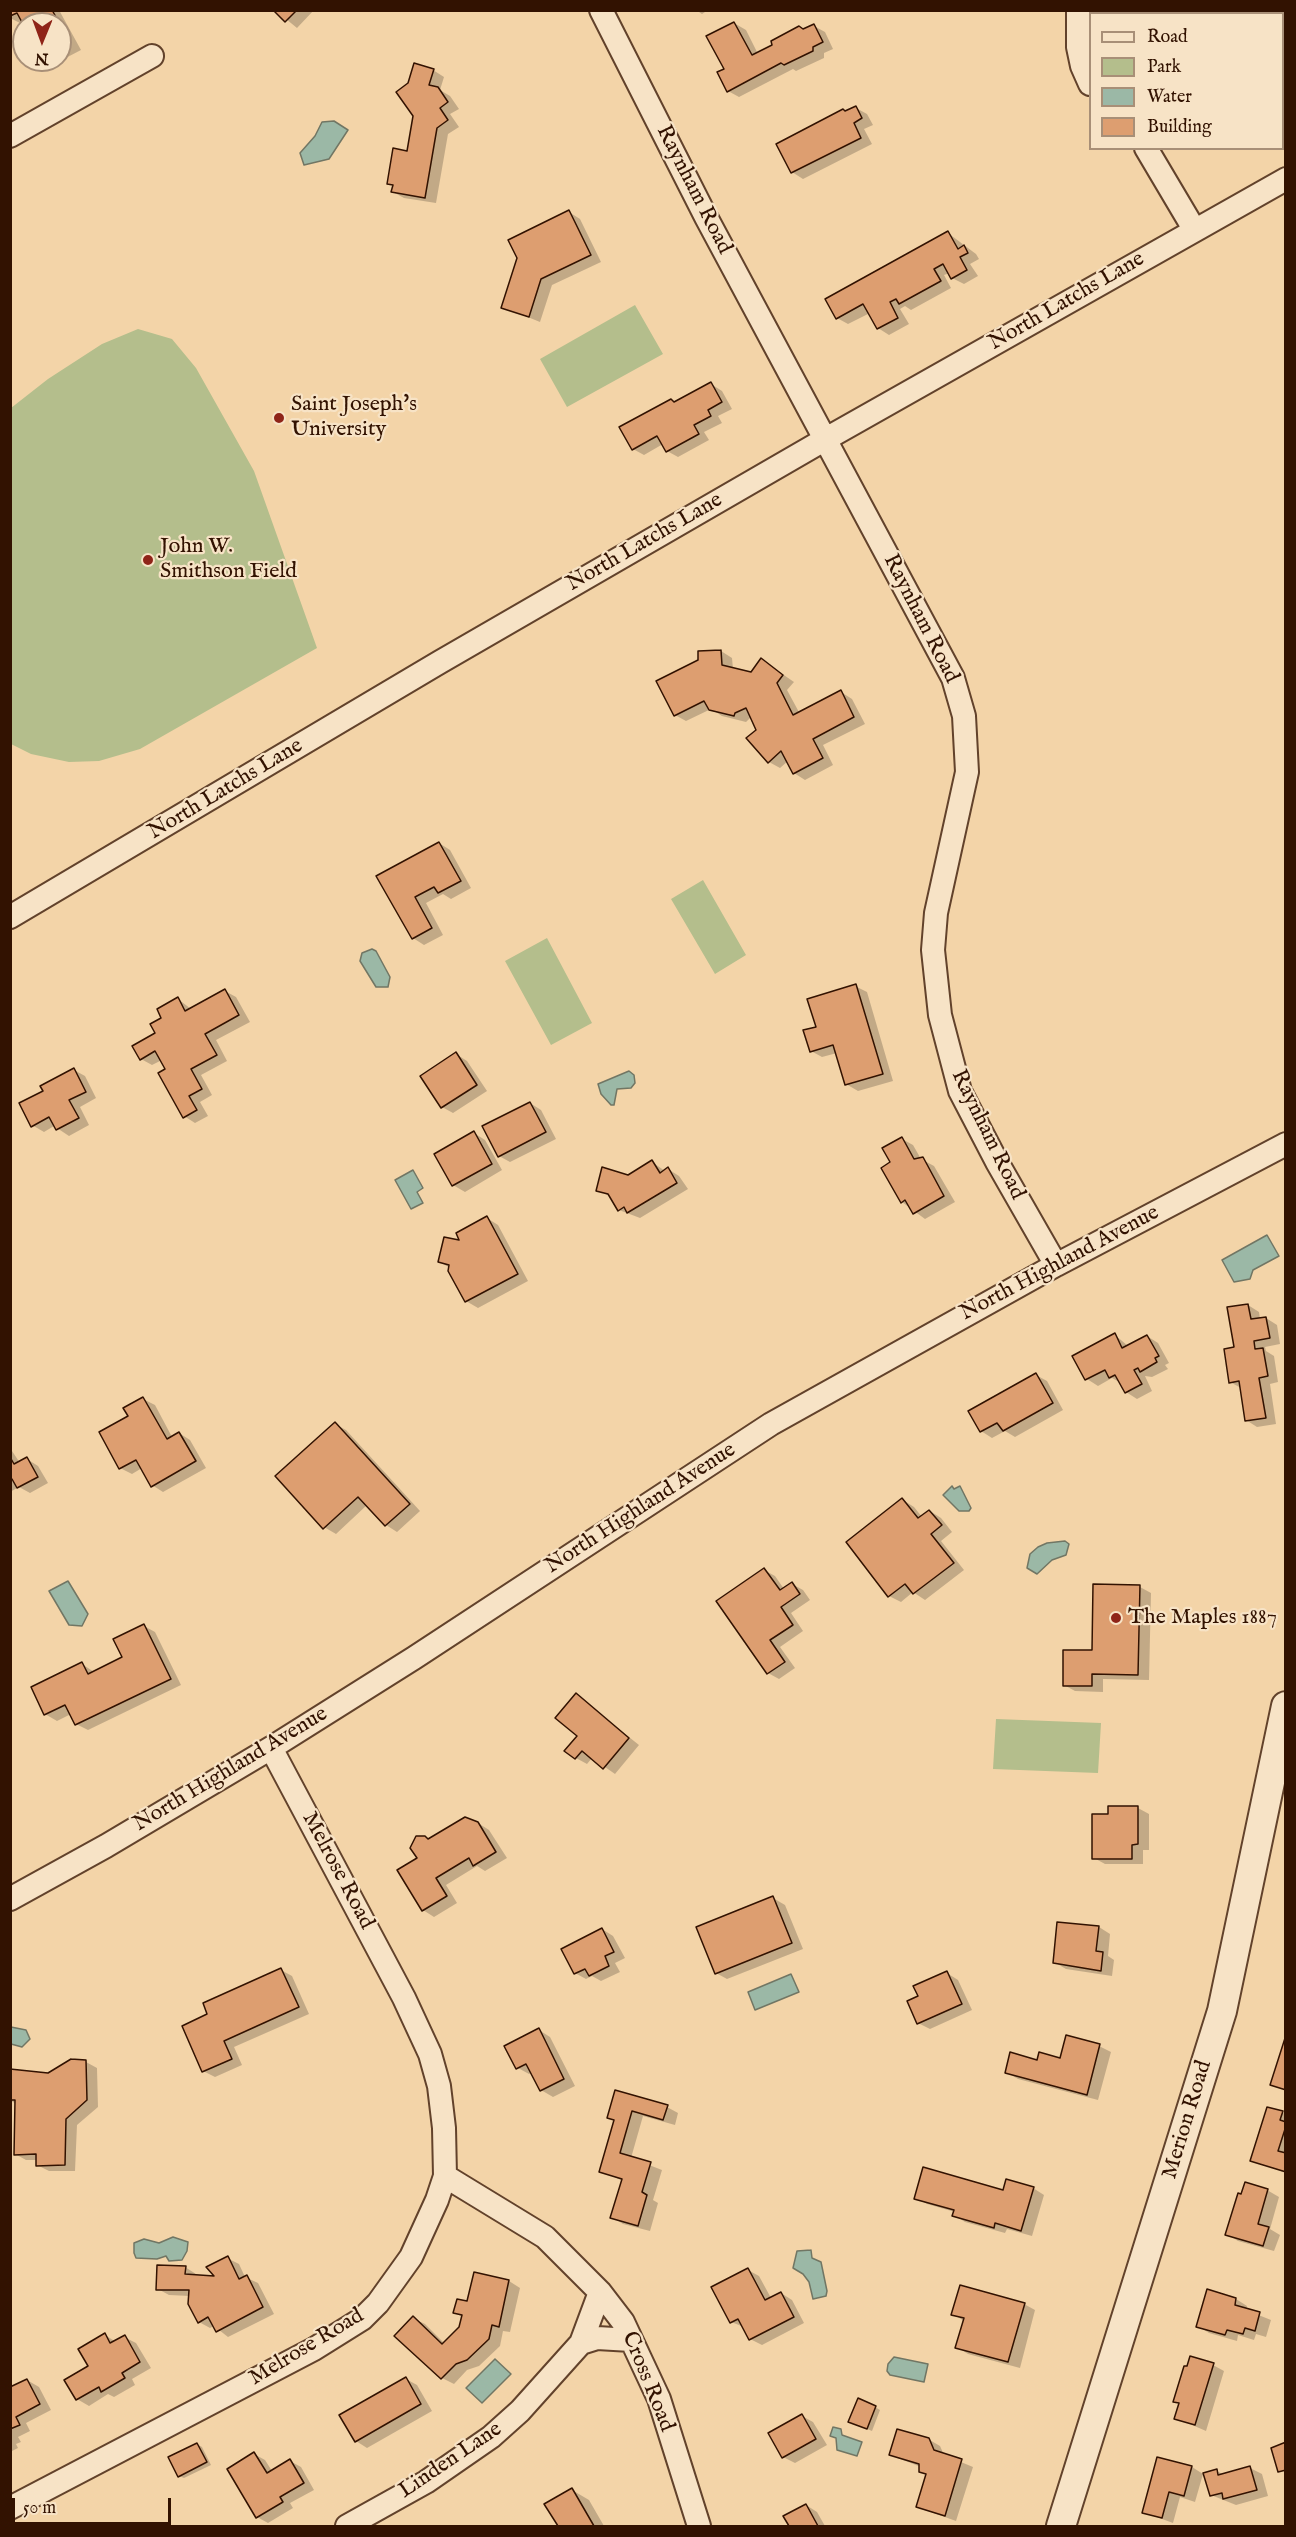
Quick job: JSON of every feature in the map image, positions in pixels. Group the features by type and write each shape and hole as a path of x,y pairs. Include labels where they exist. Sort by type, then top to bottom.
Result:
{"street":[{"name":"Raynham Road","path":"602,10 706,218 824,440 938,646 953,678 964,716 967,772 935,922 933,950 940,1014 960,1091 997,1162 1056,1265"},
{"path":"1077,10 1078,47 1082,66 1089,82"},
{"path":"10,136 152,57"},
{"path":"1147,150 1194,229"},
{"name":"North Latchs Lane","path":"10,917 451,656 824,440 1286,179"},
{"name":"North Highland Avenue","path":"10,1899 106,1846 271,1748 423,1652 771,1424 1056,1265 1286,1144"},
{"name":"Merion Road","path":"1061,2526 1222,2011 1286,1706"},
{"name":"Melrose Road","path":"10,2508 283,2366 362,2319 378,2303 411,2257 445,2176 443,2108 430,2054 404,1998 271,1748"},
{"name":"Cross Road","path":"445,2176 544,2237 600,2292 623,2322 659,2399 699,2526"},
{"name":"Linden Lane","path":"347,2526 426,2482 491,2438 520,2411 581,2343 600,2292"},
{"path":"581,2343 597,2338 631,2340"}],"green space":[{"path":"635,305 663,354 567,407 540,359"},
{"name":"John W. Smithson Field","path":"138,329 172,339 196,368 254,471 317,648 140,749 99,761 69,762 31,754 11,744 11,408 48,379 102,344"},
{"path":"703,880 746,955 715,974 671,899"},
{"path":"547,938 592,1023 551,1045 505,961"},
{"path":"996,1719 1101,1723 1098,1773 993,1769"}],"water":[{"path":"334,121 348,130 329,159 304,165 300,153 315,136 322,122"},
{"path":"372,949 376,951 390,977 388,987 376,987 360,961 362,953"},
{"path":"629,1071 634,1075 635,1083 631,1088 617,1089 614,1105 611,1105 601,1094 598,1084"},
{"path":"413,1170 423,1188 417,1192 423,1203 411,1209 395,1180"},
{"path":"1267,1235 1279,1256 1253,1270 1250,1279 1234,1282 1222,1260"},
{"path":"952,1486 954,1489 960,1486 971,1508 969,1511 959,1511 943,1495"},
{"path":"1065,1541 1069,1544 1066,1555 1052,1560 1037,1574 1027,1568 1030,1554 1038,1547 1047,1543"},
{"path":"68,1581 88,1614 82,1626 69,1625 49,1591"},
{"path":"791,1974 799,1992 755,2010 748,1992"},
{"path":"11,2027 26,2030 30,2039 22,2047 11,2044"},
{"path":"173,2237 188,2242 187,2251 182,2260 169,2261 166,2256 157,2259 136,2258 134,2243 144,2239 159,2243"},
{"path":"811,2250 812,2258 821,2262 827,2291 826,2296 813,2299 809,2282 803,2274 793,2268 797,2251"},
{"path":"894,2357 928,2364 924,2382 890,2375 887,2371 888,2364"},
{"path":"495,2359 511,2374 482,2403 466,2388"},
{"path":"833,2427 841,2429 842,2435 862,2442 857,2456 837,2450 836,2438 830,2436"}],"building":[{"path":"10,10 52,10 53,12 12,12 10,16"},
{"path":"273,10 297,10 285,22"},
{"path":"1142,10 1181,10 1182,12 1142,12"},
{"path":"1204,10 1245,10 1246,12 1204,12"},
{"path":"734,22 752,55 772,45 771,41 799,26 803,29 814,24 823,42 813,47 813,51 784,65 781,63 727,92 717,72 724,69 706,36"},
{"path":"414,63 434,69 429,85 438,87 448,102 440,108 448,120 437,128 425,198 391,192 393,185 387,184 393,148 407,151 413,116 396,92 408,83"},
{"path":"856,106 862,118 854,123 861,138 791,173 776,144 843,109 845,111"},
{"path":"569,210 591,255 541,279 529,317 501,308 517,258 508,240"},
{"path":"948,231 958,249 964,245 968,253 960,257 967,270 951,279 943,264 934,269 941,281 899,304 896,299 890,302 898,318 877,329 863,304 836,319 825,299"},
{"path":"711,382 722,402 708,410 711,416 694,425 699,434 666,452 657,436 632,450 619,427 671,399 674,402"},
{"path":"721,650 722,665 751,672 761,658 783,675 777,683 793,715 841,690 854,717 813,739 823,758 793,774 781,751 768,763 746,738 756,730 746,708 735,713 734,716 709,710 704,701 674,716 656,681 698,660 698,651"},
{"path":"439,842 461,881 438,893 434,887 415,897 432,928 412,939 376,876"},
{"path":"856,984 883,1074 845,1085 833,1045 810,1052 803,1030 816,1027 807,999"},
{"path":"225,989 239,1015 205,1034 217,1055 191,1069 202,1089 189,1096 197,1110 183,1118 158,1073 165,1069 155,1051 140,1060 132,1046 155,1033 150,1024 161,1018 157,1009 178,997 185,1011"},
{"path":"456,1052 477,1085 441,1108 420,1076"},
{"path":"74,1068 86,1092 69,1100 79,1118 56,1130 49,1117 31,1127 19,1103 43,1091 40,1086"},
{"path":"530,1102 546,1132 498,1157 482,1126"},
{"path":"474,1131 492,1164 452,1186 434,1154"},
{"path":"902,1137 914,1159 923,1157 944,1196 913,1214 905,1200 901,1203 881,1168 890,1162 882,1148"},
{"path":"652,1160 660,1173 668,1167 677,1183 627,1213 624,1207 618,1211 608,1194 596,1191 602,1167 628,1175"},
{"path":"487,1216 518,1274 465,1302 448,1271 449,1265 438,1262 444,1237 459,1240 456,1233"},
{"path":"1248,1304 1251,1319 1266,1317 1270,1338 1254,1341 1255,1349 1263,1348 1268,1376 1259,1378 1266,1418 1245,1421 1239,1381 1229,1383 1224,1349 1234,1347 1227,1307"},
{"path":"1115,1333 1122,1348 1147,1335 1159,1356 1155,1358 1157,1362 1140,1372 1138,1368 1134,1370 1142,1384 1125,1393 1115,1375 1109,1378 1105,1370 1085,1380 1072,1356"},
{"path":"1036,1373 1053,1403 1003,1431 997,1423 980,1432 968,1411"},
{"path":"143,1397 167,1439 179,1432 196,1461 151,1487 136,1460 119,1469 99,1432 128,1416 123,1408"},
{"path":"335,1422 410,1504 385,1526 358,1497 323,1529 275,1476"},
{"path":"10,1457 14,1464 27,1457 38,1477 17,1488 12,1479 10,1480"},
{"path":"902,1498 918,1518 929,1510 942,1525 931,1534 954,1563 913,1594 905,1584 888,1597 846,1542"},
{"path":"764,1568 780,1590 792,1582 800,1594 781,1607 793,1625 770,1640 785,1662 767,1674 716,1601"},
{"name":"The Maples 1887","path":"1093,1584 1140,1585 1138,1675 1092,1674 1092,1686 1063,1686 1063,1650 1092,1650"},
{"path":"144,1624 171,1679 75,1725 65,1705 44,1715 31,1687 82,1662 88,1674 122,1657 113,1639"},
{"path":"576,1693 629,1738 603,1769 582,1751 575,1759 564,1751 577,1736 555,1718"},
{"path":"1108,1806 1138,1806 1138,1844 1132,1845 1132,1859 1092,1859 1092,1814 1108,1814"},
{"path":"465,1817 478,1822 496,1852 473,1866 469,1858 436,1878 447,1896 422,1911 397,1870 417,1858 410,1848 416,1836 425,1836 428,1839"},
{"path":"773,1896 792,1943 715,1974 696,1927"},
{"path":"1057,1922 1099,1926 1096,1951 1103,1952 1101,1971 1053,1963"},
{"path":"602,1928 614,1952 605,1956 609,1966 589,1976 585,1969 574,1974 561,1949"},
{"path":"281,1968 299,2007 224,2041 232,2059 202,2072 182,2026 207,2014 203,2003"},
{"path":"947,1971 962,2004 917,2024 907,2001 918,1996 913,1986"},
{"path":"539,2028 564,2079 540,2091 526,2064 516,2069 504,2046"},
{"path":"1066,2035 1100,2044 1087,2095 1005,2073 1010,2052 1037,2060 1039,2052 1060,2058"},
{"path":"1286,2035 1286,2090 1270,2085"},
{"path":"71,2059 86,2060 87,2100 66,2119 65,2165 36,2166 36,2154 14,2155 15,2100 10,2100 10,2069 48,2073"},
{"path":"615,2090 668,2105 663,2120 632,2111 620,2153 651,2162 642,2192 647,2195 638,2226 610,2218 622,2179 599,2172 614,2120 607,2118"},
{"path":"1267,2107 1283,2111 1280,2120 1286,2122 1286,2126 1278,2151 1286,2153 1286,2172 1250,2161"},
{"path":"923,2167 1003,2190 1006,2179 1034,2187 1021,2231 995,2223 994,2228 952,2216 954,2210 914,2199"},
{"path":"1245,2182 1268,2189 1258,2224 1269,2227 1263,2246 1225,2235 1238,2193 1241,2194"},
{"path":"228,2256 239,2279 247,2275 263,2307 216,2332 208,2317 198,2323 188,2304 189,2290 156,2290 157,2265 186,2266 185,2274 214,2276 206,2267"},
{"path":"748,2268 765,2300 781,2292 794,2317 749,2340 738,2319 730,2323 711,2287"},
{"path":"474,2272 509,2280 499,2327 492,2325 489,2339 467,2360 456,2364 441,2379 394,2336 413,2316 442,2344 459,2327 462,2315 453,2313 457,2299 467,2301"},
{"path":"960,2285 1025,2303 1008,2362 955,2348 964,2318 951,2315"},
{"path":"1207,2289 1236,2298 1235,2305 1260,2312 1255,2331 1245,2328 1243,2334 1227,2330 1225,2335 1196,2327"},
{"path":"105,2333 110,2343 125,2335 140,2362 122,2373 125,2378 101,2392 99,2387 76,2400 64,2380 88,2366 78,2349"},
{"path":"1190,2356 1214,2363 1195,2425 1174,2419 1179,2403 1173,2402 1184,2366 1187,2366"},
{"path":"406,2377 421,2404 355,2442 339,2415"},
{"path":"27,2379 40,2404 16,2417 20,2425 10,2429 10,2387"},
{"path":"858,2398 876,2406 867,2429 848,2422"},
{"path":"802,2414 816,2439 782,2458 768,2433"},
{"path":"897,2429 929,2438 934,2450 962,2459 945,2516 916,2507 926,2474 919,2472 919,2464 889,2455"},
{"path":"1286,2442 1286,2470 1278,2472 1271,2448"},
{"path":"197,2443 207,2462 178,2477 168,2457"},
{"path":"254,2452 267,2473 290,2459 304,2483 280,2497 283,2502 256,2518 227,2469"},
{"path":"1157,2457 1192,2466 1184,2496 1169,2492 1162,2518 1142,2513"},
{"path":"1250,2466 1257,2490 1223,2499 1222,2493 1210,2496 1203,2473 1217,2469 1218,2475"},
{"path":"572,2488 594,2526 558,2526 544,2504"},
{"path":"806,2504 818,2526 789,2526 783,2516"}],"place":[{"name":"Saint Joseph's University","path":"279,418"},
{"name":"John W. Smithson Field","path":"148,560"},
{"name":"The Maples 1887","path":"1116,1618"}]}
